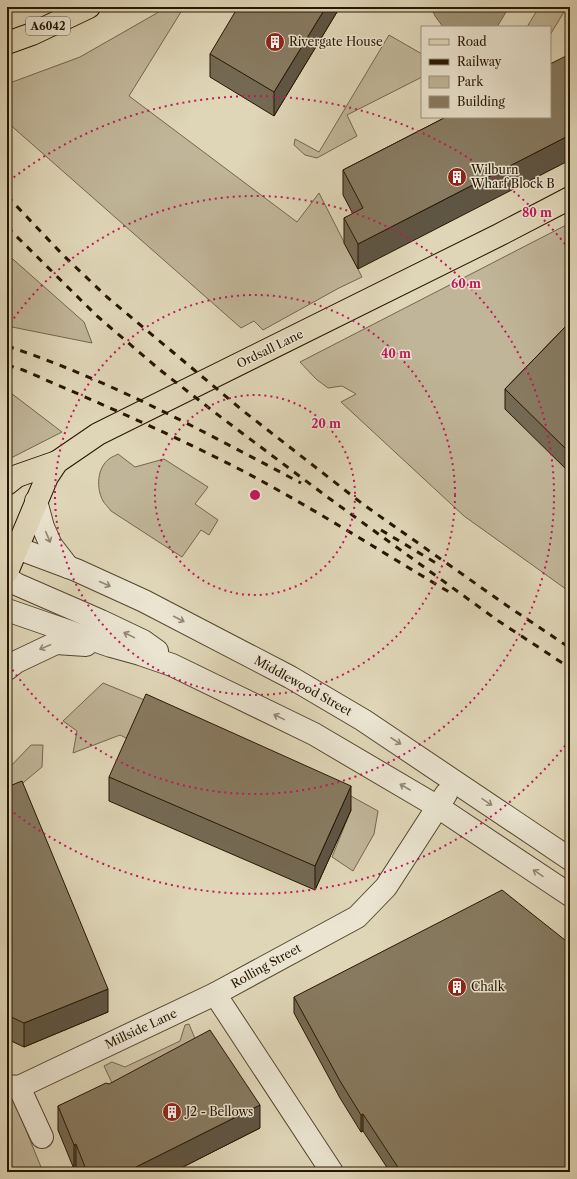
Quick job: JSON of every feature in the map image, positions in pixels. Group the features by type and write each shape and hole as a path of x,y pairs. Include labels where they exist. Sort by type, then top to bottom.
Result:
{"main road":[{"name":"A6042","path":"7,43 32,34 89,7"},
{"name":"Ordsall Lane","path":"7,572 12,546 36,502 47,477 57,462 98,434 499,235 570,198"},
{"path":"7,484 17,476 57,462"}],"street":[{"path":"36,502 43,527 51,544 69,568"},
{"name":"Middlewood Street","path":"12,546 69,568 144,601 290,677 363,720 455,780 570,859"},
{"path":"7,578 16,584 70,607 143,642 161,654 172,665"},
{"path":"7,610 111,646 172,665 314,734 438,807 570,895"},
{"path":"7,669 16,662 56,643 111,646"},
{"name":"Rolling Street","path":"215,994 357,917 386,887 455,780"},
{"path":"215,994 332,1172"},
{"name":"Millside Lane","path":"13,1086 67,1064 215,994"},
{"path":"13,1086 42,1137"}],"green space":[{"path":"163,7 184,7 129,96 297,222 319,193 362,277 263,330 254,321 241,328 7,122 7,84 80,57 157,13"},
{"path":"539,7 567,7 551,33 551,26 528,26"},
{"path":"389,35 421,53 421,78 347,115 357,136 317,158 305,155 294,145 295,139 319,152"},
{"path":"570,223 570,592 464,516 341,402 356,394 342,386 328,388 316,379 300,362"},
{"path":"7,254 84,322 92,343 7,326"},
{"path":"7,390 62,432 7,460"},
{"path":"118,454 135,467 164,459 208,487 195,504 218,520 209,535 201,530 182,557 111,511 101,496 99,490 99,478 105,463 110,458"},
{"path":"103,683 169,710 128,739 120,735 73,753 77,731 63,721"},
{"path":"31,745 43,745 42,767 12,792 7,794 7,770"},
{"path":"340,790 378,811 374,834 353,871 332,857 351,810"},
{"path":"189,1024 196,1041 112,1083 104,1066 112,1062 125,1067 180,1041 185,1025"},
{"path":"13,1098 43,1172 7,1172 7,1101"}],"shaded area":[{"path":"431,7 509,7 498,26 442,26"}],"building":[{"name":"Rivergate House","path":"238,7 326,7 274,92 210,54"},
{"name":"Wilburn Wharf Block B","path":"570,54 570,135 358,244 344,218 363,208 343,170 444,118 551,118 551,64"},
{"path":"570,322 570,453 505,389"},
{"path":"146,694 351,786 315,866 109,777"},
{"path":"22,781 108,989 24,1023 9,1016 7,1010 7,787"},
{"path":"502,890 570,944 570,1172 401,1172 363,1114 361,1115 340,1081 294,997"},
{"name":"J2 - Bellows","path":"210,1030 260,1105 126,1172 87,1172 58,1106 106,1083 109,1084"}],"railway":[{"path":"7,196 63,255 107,297 242,410 364,505 570,648"},
{"path":"7,227 97,316 160,370 326,496 497,620 570,668"},
{"path":"7,346 83,375 157,408 301,483"},
{"path":"7,365 23,370 134,419 243,471 321,515 449,592"},
{"path":"381,530 441,566"}],"place":[{"name":"Rivergate House","path":"275,42"},
{"name":"Wilburn Wharf Block B","path":"457,177"},
{"name":"Chalk","path":"457,987"},
{"name":"J2 - Bellows","path":"172,1112"}]}
